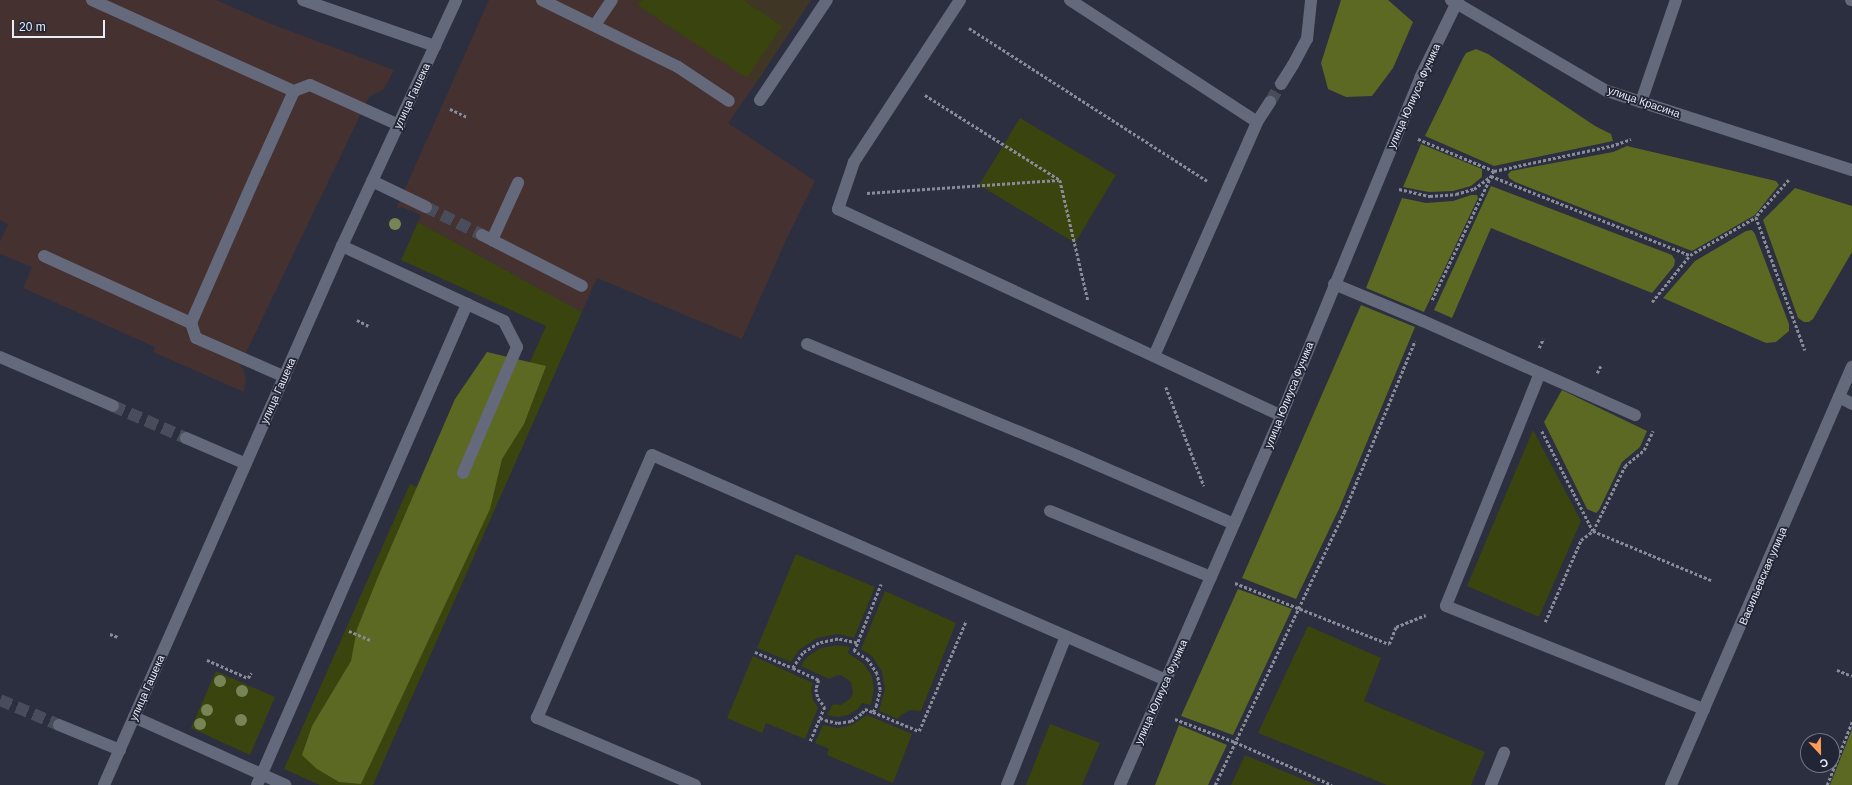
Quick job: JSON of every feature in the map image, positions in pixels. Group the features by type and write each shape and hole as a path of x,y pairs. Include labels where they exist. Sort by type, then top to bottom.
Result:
{"street":[{"path":"92,0 294,91 310,85 398,125"},
{"path":"303,0 435,46"},
{"name":"улица Гашека","path":"104,785 342,246 456,0"},
{"path":"542,0 678,67 729,101"},
{"path":"595,25 612,0"},
{"path":"760,100 827,0"},
{"path":"960,0 854,162 838,209 1281,416"},
{"path":"1070,0 1257,122"},
{"path":"1281,84 1307,39 1311,0"},
{"path":"1641,102 1676,0"},
{"name":"улица Красина","path":"1455,1 1607,91 1852,170"},
{"name":"улица Юлиуса Фучика","path":"1120,785 1281,416 1420,78 1455,1"},
{"path":"284,377 196,338 191,323 294,91"},
{"path":"1154,356 1257,122 1270,102"},
{"path":"372,181 426,206"},
{"path":"518,183 487,238 582,286"},
{"path":"342,246 504,321 517,347 463,473"},
{"path":"44,256 191,323"},
{"path":"1334,284 1423,321 1635,416"},
{"path":"260,780 467,304"},
{"path":"807,344 1077,456 1234,524"},
{"path":"0,357 113,406"},
{"name":"Васильевская улица","path":"1671,785 1852,366"},
{"path":"1540,373 1446,606 1537,641 1704,709"},
{"path":"1839,397 1852,404"},
{"path":"186,438 246,464"},
{"path":"695,785 537,718 652,455 1166,680"},
{"path":"1050,511 1211,577"},
{"path":"1007,785 1066,636"},
{"path":"134,717 260,780 285,785"},
{"path":"59,725 120,750"},
{"path":"1491,785 1504,753"}],"path":[{"path":"950,16 1226,194"},
{"path":"906,83 1060,180 1095,329"},
{"path":"450,109 467,117"},
{"path":"1418,139 1494,171 1611,146 1631,139"},
{"path":"1399,189 1430,196 1456,194 1474,189 1494,171"},
{"path":"1490,176 1690,255"},
{"path":"1215,785 1344,512 1423,321 1490,176"},
{"path":"843,195 1060,180"},
{"path":"1652,302 1690,255 1756,217 1789,180"},
{"path":"1756,217 1805,350"},
{"path":"357,320 369,326"},
{"path":"1154,356 1216,516"},
{"path":"1528,404 1593,531 1711,580"},
{"path":"1537,641 1581,540 1593,531 1625,466 1644,450 1653,430"},
{"path":"1235,582 1299,606 1389,644 1396,627 1446,606"},
{"path":"873,712 880,690 877,674 868,660 854,651 882,584"},
{"path":"820,718 838,723 851,721 865,709 919,731 966,621"},
{"path":"110,634 118,637"},
{"path":"793,668 803,654 819,643 838,639 857,643"},
{"path":"755,652 819,680 816,689 818,698 825,707 810,741"},
{"path":"207,660 248,678 251,673"},
{"path":"1837,670 1852,676"},
{"path":"1175,719 1235,742 1332,785"},
{"path":"1840,753 1852,722"},
{"path":"1827,785 1832,773"}],"shaded area":[{"path":"0,0 216,0 274,25 394,70 383,90 369,97 240,365 244,370 246,381 244,392 153,352 155,347 23,288 32,267 0,254 0,242 8,224 0,220"},
{"path":"489,0 629,0 756,83 728,123 815,181 787,238 742,339 597,278 582,312 418,222 421,215 402,207 396,209"},
{"path":"629,0 811,0 756,83"}],"green space":[{"path":"642,0 743,0 782,26 747,78 638,6"},
{"path":"1341,0 1388,0 1413,22 1393,68 1372,96 1346,97 1328,89 1321,63"},
{"path":"1476,49 1488,54 1595,126 1611,134 1613,141 1494,166 1425,136 1463,58 1466,53"},
{"path":"1020,118 1116,175 1075,243 979,185"},
{"path":"1421,144 1482,169 1482,177 1471,186 1453,191 1429,192 1403,187"},
{"path":"1627,146 1776,181 1779,185 1755,215 1692,251 1515,182 1509,178 1508,174 1511,171 1613,152"},
{"path":"1491,186 1672,255 1675,260 1674,266 1652,293 1491,228 1452,318 1434,310"},
{"path":"1795,188 1852,206 1852,252 1813,319 1809,322 1804,322 1798,318 1763,220"},
{"path":"1471,195 1477,195 1478,198 1424,312 1366,288 1402,198 1426,203 1453,201"},
{"path":"418,222 582,312 373,785 320,785 284,769 410,484 465,508 546,326 401,260"},
{"path":"1752,230 1755,234 1789,324 1789,331 1776,342 1766,343 1663,298 1695,261 1746,231"},
{"path":"1361,305 1415,327 1339,509 1296,599 1242,578"},
{"path":"487,352 546,366 524,424 502,459 490,509 361,784 339,782 317,769 302,755 312,726 351,661 357,629 455,399"},
{"path":"1562,390 1647,431 1640,447 1622,462 1599,510 1596,513 1587,509 1544,422"},
{"path":"1533,430 1581,521 1539,617 1467,586"},
{"path":"796,554 875,587 854,638 838,634 817,638 799,650 791,662 757,648"},
{"path":"1238,589 1292,609 1233,735 1181,716"},
{"path":"885,591 956,623 921,711 910,710 901,715 898,719 879,711 885,689 882,672 872,656 861,649"},
{"path":"1308,626 1381,658 1364,701 1485,752 1471,785 1387,785 1258,733"},
{"path":"838,645 850,647 848,653 864,664 872,676 874,689 871,705 862,703 858,709 848,715 838,717 827,715 833,704 841,705 851,698 853,693 851,682 841,675 829,679 801,666 807,657 821,648"},
{"path":"753,656 813,683 811,689 813,700 818,708 805,739 766,723 762,733 727,718"},
{"path":"216,671 275,697 250,755 191,728"},
{"path":"867,715 912,734 893,783 827,755 829,749 815,743 823,725 838,728 852,725"},
{"path":"1050,724 1100,743 1082,785 1026,785"},
{"path":"1179,725 1227,745 1208,785 1155,785"},
{"path":"1852,729 1852,785 1830,785 1835,773 1840,773 1840,760"},
{"path":"1245,755 1317,785 1231,785"}],"tunnel":[{"path":"1270,102 1281,84"},
{"path":"426,207 482,235"},
{"path":"113,406 186,438"},
{"path":"0,700 59,725"}]}
